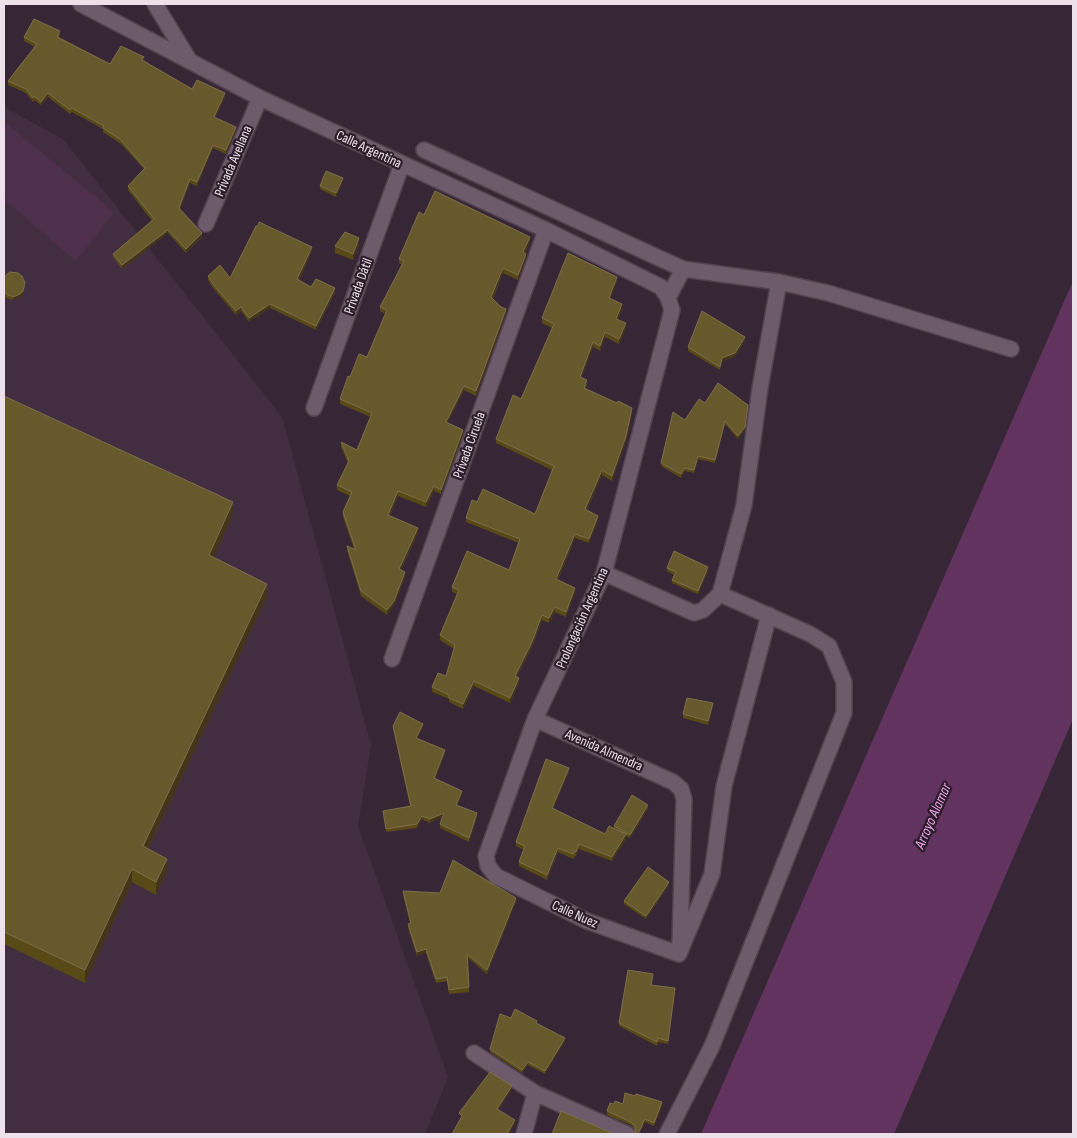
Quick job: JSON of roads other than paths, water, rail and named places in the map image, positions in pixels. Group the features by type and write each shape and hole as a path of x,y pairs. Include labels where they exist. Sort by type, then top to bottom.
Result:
{"street":[{"name":"Calle Argentina","path":"81,4 260,98 546,230 665,293"},
{"path":"155,4 189,61"},
{"name":"Privada Avellana","path":"206,224 260,98"},
{"path":"424,150 683,269 779,282 828,293 1011,349"},
{"name":"Privada Dátil","path":"314,408 402,164"},
{"name":"Privada Ciruela","path":"392,659 546,230"},
{"path":"665,293 683,269"},
{"path":"604,573 694,613 703,610 720,594 744,505 760,388 779,282"},
{"name":"Prolongación Argentina","path":"486,856 535,719 604,573 672,310 665,293"},
{"path":"667,1134 712,1046 844,713 844,682 829,646 810,634 720,594"},
{"path":"679,954 712,874 724,786 769,615"},
{"name":"Avenida Almendra","path":"535,719 672,782 681,789 684,799 679,954"},
{"name":"Calle Nuez","path":"486,856 488,866 496,876 587,921 679,954"},
{"path":"474,1053 535,1093 628,1134"},
{"path":"524,1134 535,1093"}],"water":[{"name":"Arroyo Alamar","path":"1073,281 1073,719 894,1134 701,1134"}]}
